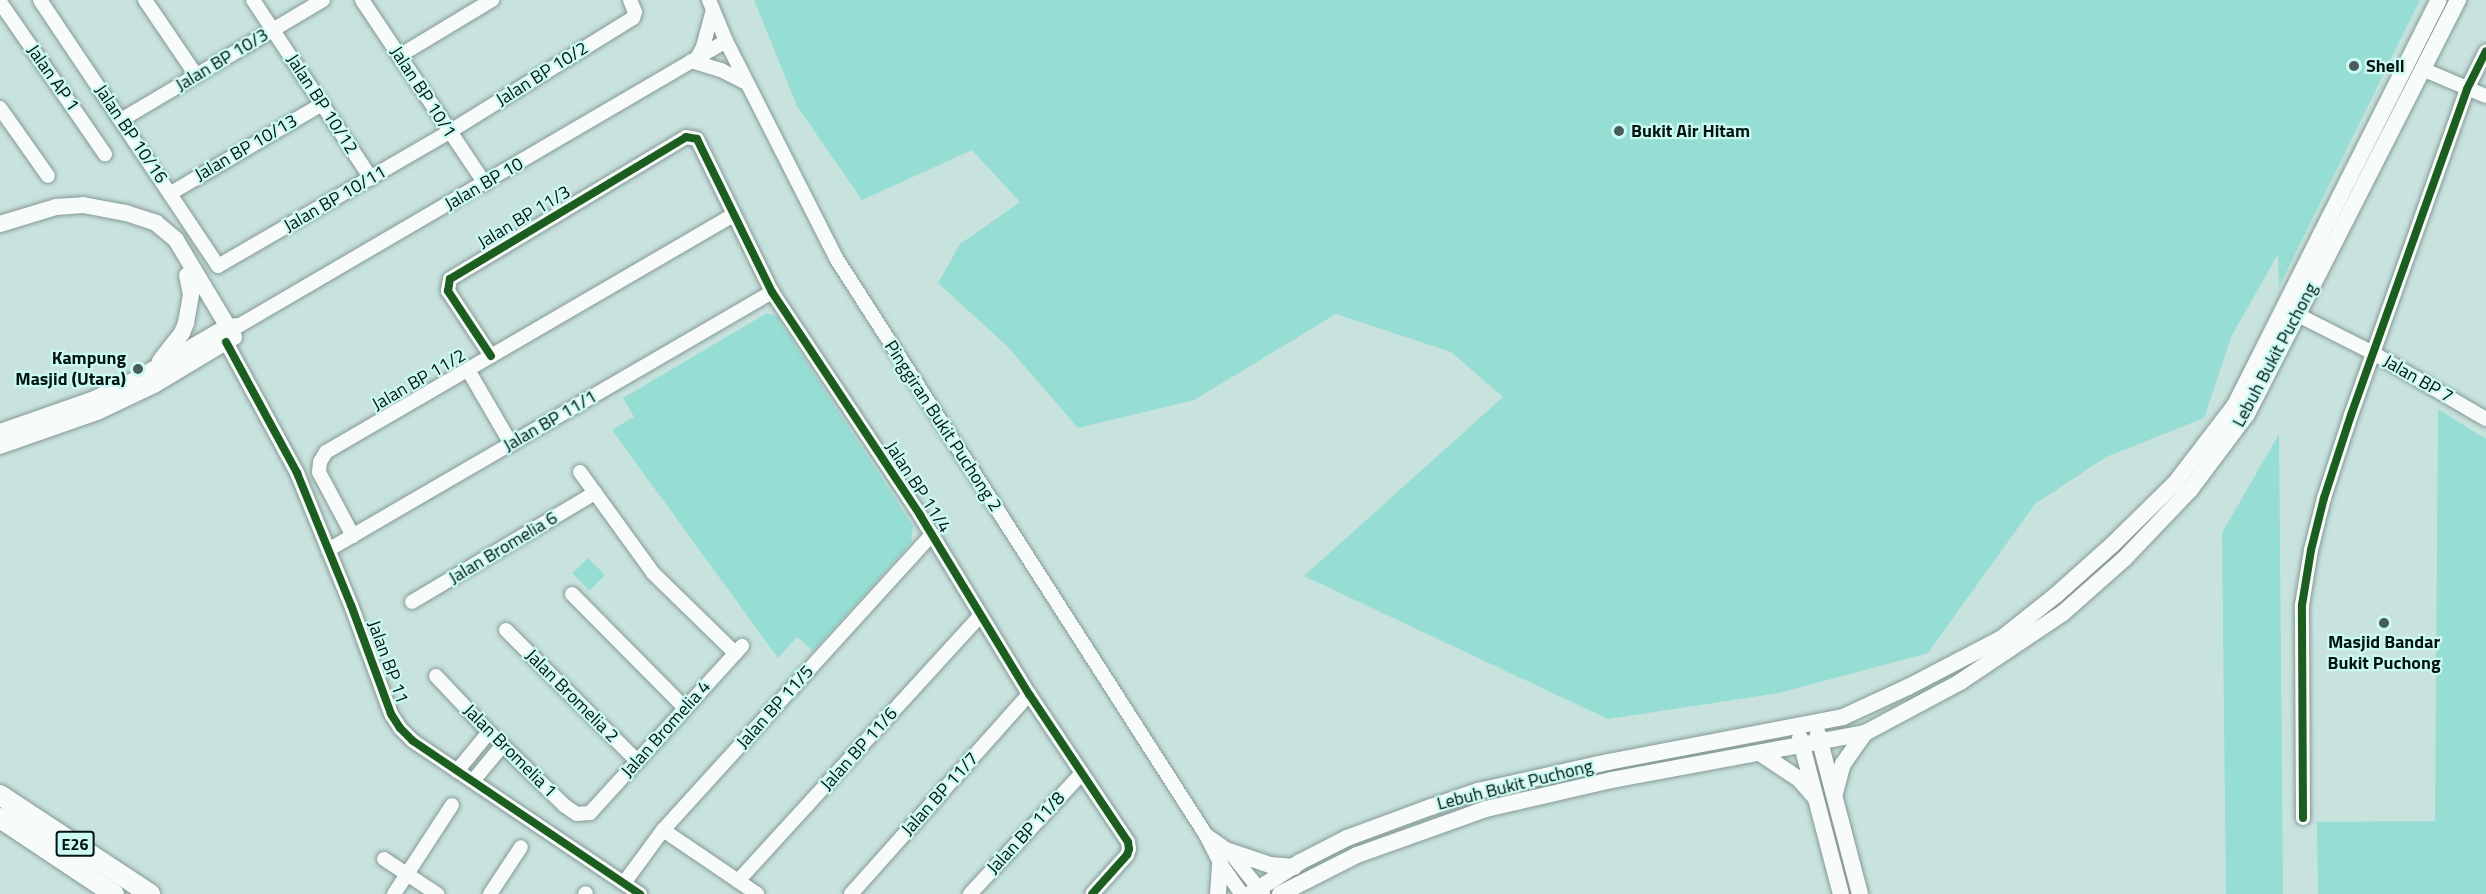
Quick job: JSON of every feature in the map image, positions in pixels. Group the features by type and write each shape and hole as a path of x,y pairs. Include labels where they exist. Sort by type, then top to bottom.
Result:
{"highway":[{"name":"E26","path":"0,795 150,894"},
{"name":"E26","path":"0,818 114,894"}],"main road":[{"name":"Lebuh Bukit Puchong","path":"1257,892 1294,867 1347,838 1478,791 1674,748 1816,724 1869,706 2006,644 2062,613 2126,558 2190,490 2247,414 2291,312 2388,102 2439,0"},
{"name":"Lebuh Bukit Puchong","path":"2291,312 2458,0"},
{"path":"2388,102 2408,76 2422,69 2419,55 2423,32"},
{"path":"0,225 56,207 83,205 126,213 156,223 176,240 230,332"},
{"path":"0,236 57,217 84,216 125,223 153,233 170,249 230,332"},
{"path":"146,374 167,355 182,333 190,302 187,275"},
{"path":"5,428 92,400 230,332"},
{"path":"0,446 97,412 154,385 230,332"},
{"name":"Lebuh Bukit Puchong","path":"1280,894 1357,855 1486,809 1612,780 1865,733 1960,682 2006,644"},
{"path":"1816,724 1860,894"},
{"path":"1797,727 1841,894"},
{"path":"1834,796 1843,764 1865,733"},
{"path":"1760,753 1799,779 1816,800"},
{"path":"1218,894 1224,857 1294,867"}],"street":[{"name":"Jalan BP 10/16","path":"40,0 171,192 215,264 221,265"},
{"path":"145,0 196,75"},
{"name":"Jalan BP 10/12","path":"253,0 370,178"},
{"name":"Jalan BP 10/3","path":"121,120 324,0"},
{"name":"Jalan BP 10/1","path":"362,0 485,184"},
{"path":"399,56 492,0"},
{"name":"Jalan BP 10/2","path":"449,132 635,16 630,0"},
{"name":"Jalan AP 1","path":"0,2 105,154"},
{"path":"711,5 703,47 694,59 747,83"},
{"name":"Pinggiran Bukit Puchong 2","path":"711,5 726,41 836,258 1206,835 1257,892"},
{"name":"Jalan BP 10","path":"230,332 726,41"},
{"path":"2303,818 2302,605 2324,498 2467,89 2486,51"},
{"path":"2422,69 2486,96"},
{"name":"Jalan BP 10/13","path":"171,192 322,105"},
{"path":"0,108 48,176"},
{"name":"Jalan BP 10/11","path":"221,265 449,132"},
{"name":"Jalan BP 11/3","path":"490,356 448,291 450,279 686,137 692,137"},
{"name":"Jalan BP 11/4","path":"692,137 697,139 772,292 931,534 1029,694 1128,842 1129,849 1092,894"},
{"name":"Jalan BP 11/2","path":"353,536 319,472 320,462 326,452 733,215"},
{"name":"Jalan BP 11/1","path":"328,550 772,292"},
{"name":"Jalan BP 7","path":"2291,312 2373,353 2486,419"},
{"name":"Jalan BP 11","path":"230,332 247,364 251,384 297,474 391,714 400,728 413,741 640,894"},
{"path":"468,370 511,444"},
{"path":"580,472 595,494"},
{"name":"Jalan Bromelia 6","path":"411,602 595,494"},
{"name":"Jalan Bromelia 4","path":"590,813 738,649 653,573 595,494"},
{"name":"Jalan BP 11/5","path":"624,883 663,830 931,534"},
{"path":"572,594 685,708"},
{"name":"Jalan BP 11/6","path":"738,881 980,616"},
{"name":"Jalan Bromelia 2","path":"506,630 637,761"},
{"name":"Jalan Bromelia 1","path":"436,676 502,746 565,806 577,814 590,813"},
{"name":"Jalan BP 11/7","path":"851,894 1029,694"},
{"path":"457,771 489,732"},
{"path":"473,781 502,746"},
{"name":"Jalan BP 11/8","path":"970,894 1082,773"},
{"path":"394,894 452,805"},
{"path":"663,830 757,894"},
{"path":"490,894 521,847"},
{"name":"Pinggiran Bukit Puchong 2","path":"1224,857 1242,894"},
{"path":"384,859 437,894"}],"green space":[{"path":"754,0 2420,0 2279,287 2278,254 2231,337 2204,418 2106,457 2035,504 1928,653 1779,693 1608,719 1304,576 1503,397 1451,352 1336,314 1194,400 1078,428 1008,347 938,283 960,244 1020,202 972,150 862,200 797,106"},
{"path":"767,313 776,316 913,526 911,543 813,651 797,637 778,658 612,430 634,417 623,398"},
{"path":"2438,409 2486,439 2486,894 2318,894 2317,822 2435,821"},
{"path":"2279,434 2283,894 2226,894 2222,533"},
{"path":"588,558 605,575 589,591 572,574"}],"cycle path":[{"path":"2303,818 2302,605 2311,550 2324,498 2351,415 2467,89 2486,51"},
{"path":"491,356 448,291 450,279 686,137 697,139 772,292 920,515 1029,694 1128,842 1127,855 1092,894"},
{"path":"226,342 297,473 351,605 391,714 400,728 413,741 640,894"}],"place":[{"name":"Shell","path":"2354,66"},
{"name":"Bukit Air Hitam","path":"1619,131"},
{"name":"Kampung Masjid (Utara)","path":"138,369"},
{"name":"Masjid Bandar Bukit Puchong","path":"2384,623"}]}
